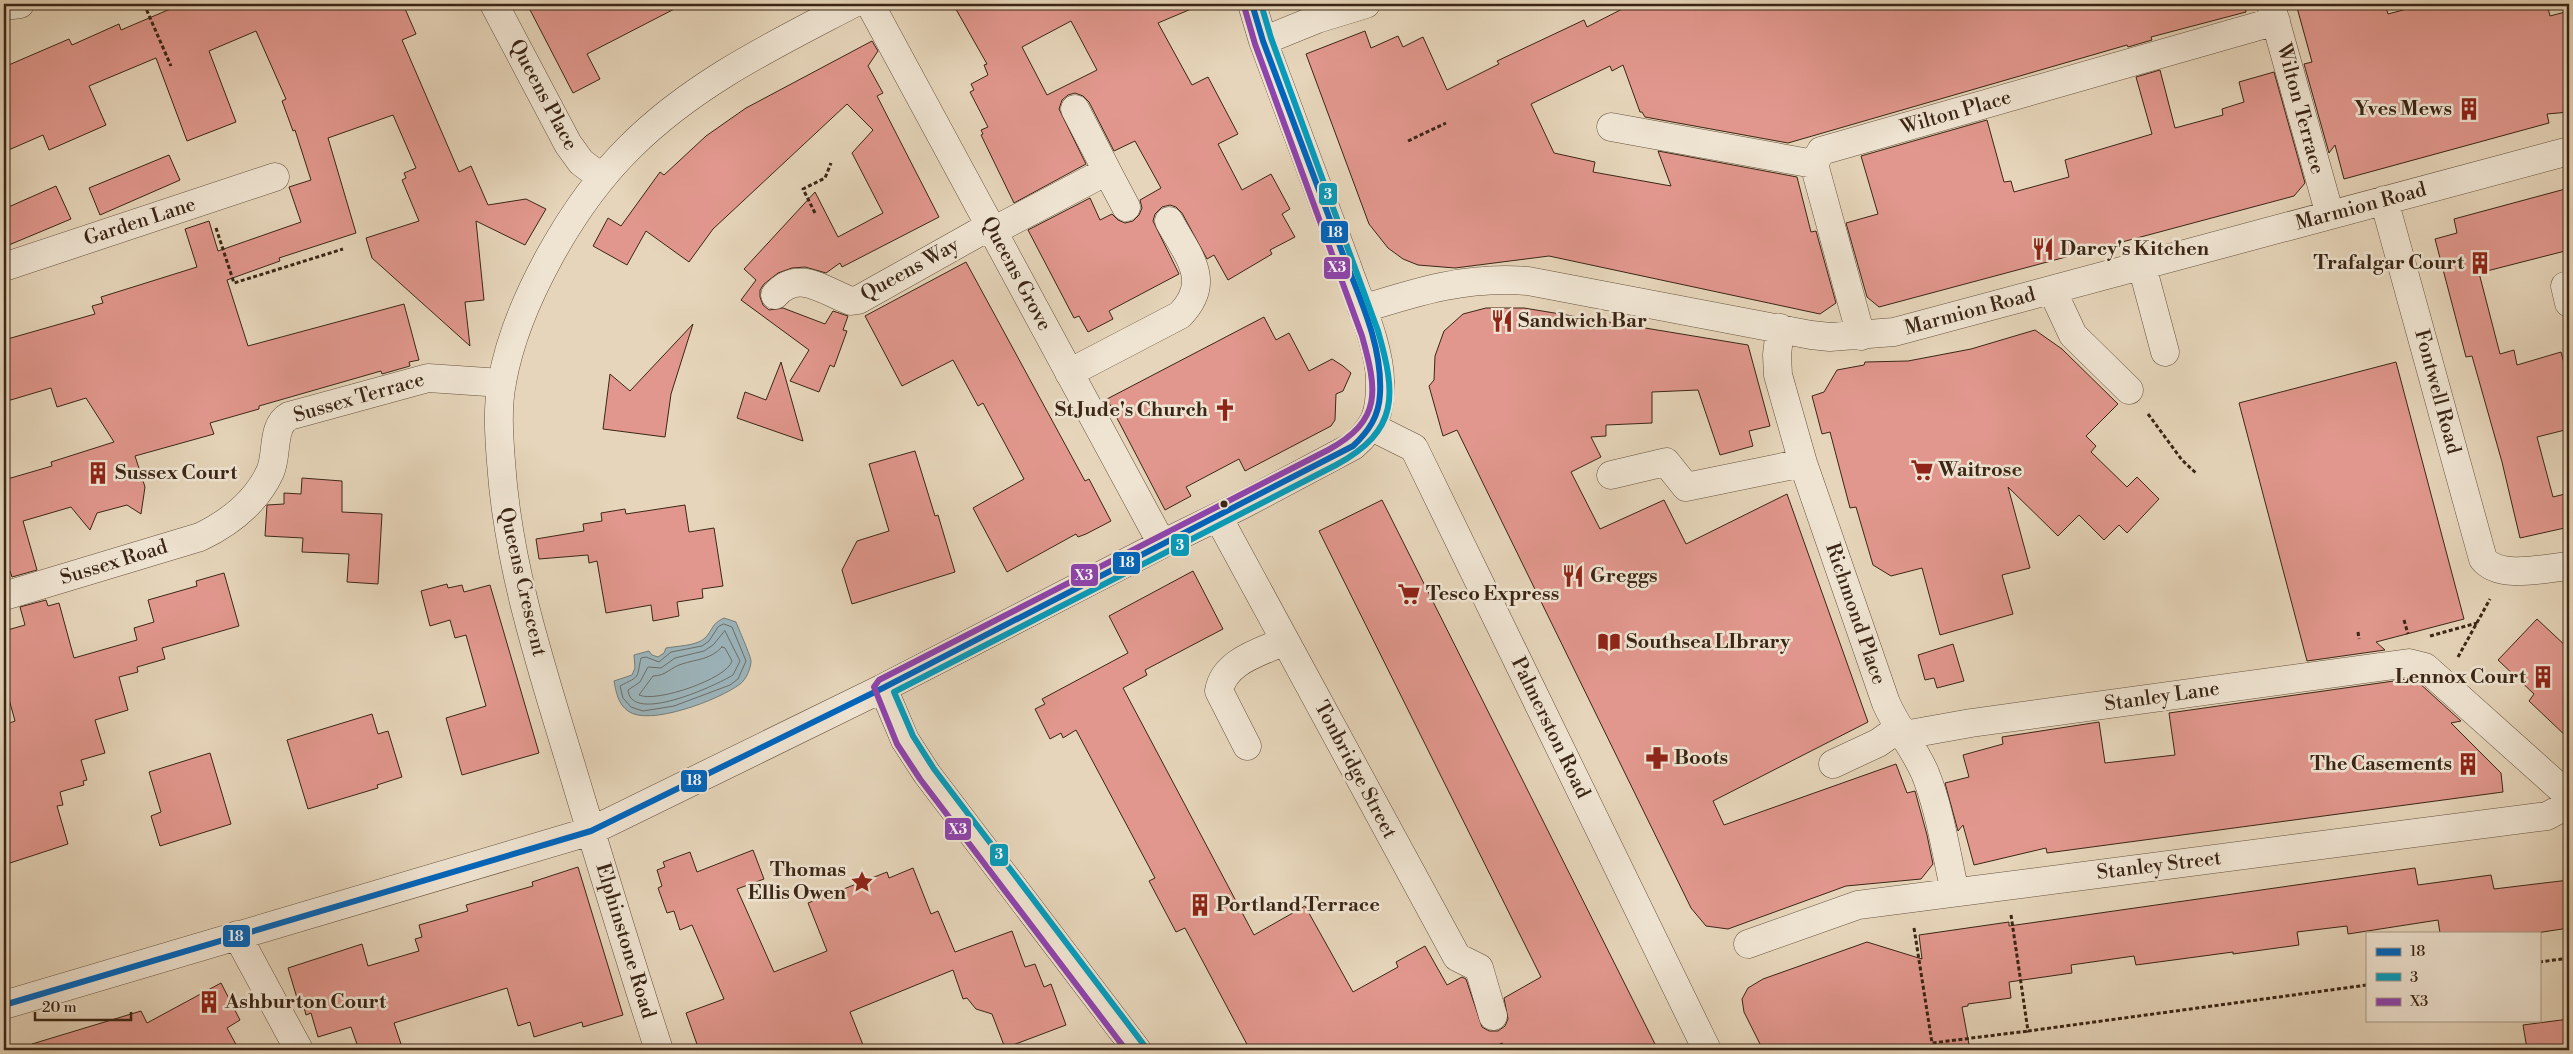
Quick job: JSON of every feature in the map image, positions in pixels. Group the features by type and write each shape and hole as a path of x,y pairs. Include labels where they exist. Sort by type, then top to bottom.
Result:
{"street":[{"path":"4,6 20,4"},
{"name":"Queens Place","path":"494,4 571,148 581,162 602,178"},
{"name":"Queens Crescent","path":"591,831 524,607 510,545 500,445 502,383 514,339 526,304 560,238 602,178 630,147 664,116 732,67 852,4"},
{"name":"Queens Grove","path":"870,4 1162,544"},
{"path":"4,1005 591,831 883,688 1218,517 1352,446 1374,423 1380,381 1377,359 1362,309 1263,41 1252,4"},
{"path":"1263,41 1317,19 1366,4"},
{"name":"Wilton Place","path":"1814,164 1821,151 2274,13"},
{"name":"Wilton Terrace","path":"2274,13 2330,215"},
{"path":"1075,109 1126,207"},
{"path":"1611,127 1814,164 1861,336"},
{"name":"Marmion Road","path":"1362,309 1447,284 1470,280 1507,279 1528,281 1830,337 1894,332 2569,151"},
{"name":"Queens Way","path":"775,295 789,283 798,282 810,283 851,301 858,300 992,228 1108,171"},
{"name":"Garden Lane","path":"4,266 276,177"},
{"name":"Fontwell Road","path":"2384,200 2480,550 2488,565 2505,572"},
{"path":"1069,373 1180,315 1192,302 1197,287 1195,269 1169,221"},
{"path":"2142,266 2165,352"},
{"path":"2052,290 2073,335 2129,390"},
{"name":"Richmond Place","path":"1780,328 1777,355 1778,375 1803,463 1865,648 1901,732 1925,775 1935,804 1955,892"},
{"name":"Sussex Terrace","path":"222,526 243,509 262,486 272,466 279,427 282,420 289,416 428,378 436,377 502,383"},
{"name":"Palmerston Road","path":"1374,423 1414,448 1708,1050"},
{"path":"1611,476 1666,462 1686,486 1803,463"},
{"name":"Tonbridge Street","path":"1218,517 1457,957 1478,968 1493,1016"},
{"name":"Sussex Road","path":"4,596 200,537 222,526"},
{"path":"2505,572 2569,566"},
{"path":"1248,746 1219,691 1223,677 1233,666 1285,641"},
{"path":"2415,653 2444,684 2569,796"},
{"name":"Stanley Lane","path":"1901,732 2401,664 2415,653"},
{"path":"883,688 905,740 927,774 1137,1050"},
{"path":"1833,764 1901,732"},
{"name":"Stanley Street","path":"1748,944 1858,905 2547,816 2560,809 2569,800"},
{"name":"Elphinstone Road","path":"591,831 659,1050"},
{"path":"237,935 299,1050"}],"path":[{"path":"144,4 171,66"},
{"path":"1408,141 1446,123"},
{"path":"816,213 803,189 824,178 831,164"},
{"path":"206,200 234,283 343,249"},
{"path":"2129,390 2182,460 2197,474"},
{"path":"2444,684 2505,572"},
{"path":"2404,620 2415,653"},
{"path":"2430,636 2477,623"},
{"path":"2007,886 2028,1031"},
{"path":"1909,898 1932,1043 2366,985"},
{"path":"2540,962 2569,958"}],"water":[{"path":"724,618 736,622 751,661 746,677 742,682 717,697 668,713 652,716 638,715 628,711 622,705 618,698 614,681 632,675 635,668 634,655 649,651 652,655 658,657 664,653 666,648 697,643 705,638 714,625"}],"building":[{"path":"182,4 403,4 416,34 402,40 459,172 471,166 488,205 526,199 546,209 525,245 476,221 484,300 465,302 470,346 372,258 366,238 419,221 402,180 406,178 404,173 416,168 393,115 328,138 356,233 279,258 280,261 227,280 248,346 404,304 419,360 409,362 410,366 382,374 381,371 259,406 259,409 210,423 214,434 135,456 145,487 141,514 127,505 97,513 90,530 71,507 23,521 37,570 12,577 10,571 4,573 4,480 52,466 51,462 114,442 86,398 57,407 51,388 4,402 4,340 95,314 92,306 103,303 101,297 197,267 185,229 209,221 218,251 301,222 289,187 311,180 295,130 293,131 282,101 286,99 256,31 209,51 236,122 187,141 156,58 89,86 106,125 49,150 43,135 4,152 4,67 69,39 72,45 119,24 121,30"},
{"path":"527,4 684,4 587,54 600,79 573,93"},
{"path":"953,4 1203,4 1158,23 1192,85 1208,77 1238,134 1218,144 1242,190 1271,174 1290,209 1282,214 1295,237 1270,250 1272,254 1228,280 1214,255 1207,259 1182,213 1176,207 1170,205 1162,207 1155,214 1153,221 1179,274 1109,311 1113,319 1088,332 1079,316 1074,318 1028,230 1090,198 1100,220 1112,214 1118,220 1125,223 1133,221 1139,215 1142,208 1140,200 1161,188 1135,141 1114,151 1089,102 1083,96 1075,93 1068,95 1062,100 1059,109 1086,164 1014,203 981,135 983,134 981,130 988,127 970,92 974,90 971,84 988,75 984,65 987,64","holes":["1071,21 1097,70 1047,95 1022,47"]},
{"path":"1632,4 2245,4 2246,12 2151,37 2152,40 2128,47 2127,45 1788,143 1645,117 1640,112 1623,65 1612,71 1610,66 1531,104 1554,153 1595,162 1593,172 1671,186 1658,151 1797,177 1811,232 1816,231 1836,303 1820,314 1549,256 1455,268 1418,265 1403,259 1388,248 1369,224 1306,54 1365,31 1371,48 1398,36 1403,47 1423,37 1447,90 1499,64 1497,61 1584,20 1587,27"},
{"path":"2296,4 2385,4 2388,14 2426,4 2547,4 2550,16 2569,11 2569,112 2547,114 2549,123 2344,179 2335,145 2329,153 2304,64 2312,62"},
{"path":"872,41 878,51 868,66 883,93 877,96 939,217 842,267 840,263 826,273 805,267 792,268 778,273 764,284 760,290 760,297 763,305 769,310 783,308 825,324 833,311 848,316 843,330 847,331 834,367 830,365 819,392 790,381 809,350 741,300 756,280 744,269 815,192 838,237 883,213 852,153 873,130 847,104 713,229 689,262 646,231 627,265 593,246 608,218 621,226 660,172 664,175 706,136 746,108"},
{"path":"2160,70 2175,128 2223,115 2222,109 2244,102 2239,82 2274,72 2305,183 2294,196 1879,307 1867,297 1846,223 1878,214 1861,156 1987,120 2004,182 2011,181 2014,192 2069,177 2065,160 2152,134 2136,77"},
{"path":"169,155 180,180 100,215 89,188"},
{"path":"56,186 71,219 4,247 4,209"},
{"path":"2569,188 2569,250 2479,273 2500,354 2514,350 2517,365 2561,352 2569,381 2569,429 2537,437 2553,497 2569,493 2569,527 2520,538 2502,462 2472,356 2466,357 2435,239 2457,233 2454,219"},
{"path":"966,262 1085,481 1089,479 1111,521 1078,537 1076,534 1007,572 973,508 1024,479 983,403 978,406 953,360 902,386 865,316"},
{"path":"1486,308 1524,308 1748,345 1770,426 1749,431 1753,446 1720,455 1698,390 1652,392 1652,423 1606,425 1606,436 1591,437 1601,457 1571,472 1600,529 1664,500 1686,544 1787,494 1868,722 1713,801 1724,825 1896,764 1907,793 1915,791 1927,835 1933,864 1921,879 1846,886 1728,929 1706,926 1691,908 1457,430 1443,436 1429,386 1434,380 1435,356 1444,331 1463,314"},
{"name":"St Jude's Church","path":"1264,317 1276,340 1289,333 1309,371 1332,359 1351,373 1343,391 1336,394 1335,420 1331,426 1245,471 1239,459 1186,487 1191,496 1165,510 1107,399"},
{"path":"693,324 671,394 665,437 603,429 610,374 630,391"},
{"name":"Waitrose","path":"2035,330 2062,349 2118,404 2086,436 2096,446 2091,452 2127,487 2137,477 2159,499 2127,533 2119,525 2104,540 2079,515 2058,536 2008,487 2030,568 2002,575 2013,614 1940,635 1922,568 1891,576 1873,565 1856,507 1850,508 1830,432 1822,434 1812,396 1824,392 1837,370 1864,365 1865,362 1908,361 1971,349"},
{"path":"781,362 803,441 737,418 745,392 766,400"},
{"path":"2396,362 2464,619 2376,642 2385,650 2307,661 2239,403"},
{"path":"915,451 935,516 938,515 955,572 852,604 842,570 857,541 889,531 869,464"},
{"path":"302,478 342,481 342,512 382,514 378,584 347,582 349,554 302,552 303,538 265,536 267,505 284,504 284,493 301,494"},
{"path":"1382,500 1658,1050 1250,1050 1185,928 1176,932 1149,881 1155,878 1076,730 1063,738 1061,733 1050,739 1035,709 1045,704 1042,699 1128,653 1109,616 1193,571 1223,629 1145,670 1147,675 1123,688 1254,935 1305,906 1353,992 1398,967 1396,962 1425,946 1447,985 1462,977 1466,979 1482,1027 1489,1031 1498,1031 1505,1026 1508,1019 1504,998 1541,977 1319,531"},
{"path":"685,505 689,532 714,528 723,586 702,589 703,598 677,602 679,616 653,621 651,605 606,613 597,561 589,563 588,555 539,559 536,539 584,531 583,524 602,521 601,513 625,509 626,514"},
{"path":"224,573 239,626 162,648 165,659 137,667 138,672 119,677 128,710 95,720 105,753 81,760 87,780 83,781 84,785 60,792 63,805 57,806 68,844 7,864 4,850 4,725 15,721 4,681 4,631 25,625 20,607 46,600 48,606 59,603 74,658 137,640 134,628 154,622 148,600 197,586 196,581"},
{"path":"447,584 448,588 462,585 464,592 490,585 539,753 462,775 446,718 486,706 466,635 455,638 450,620 430,626 421,591"},
{"name":"Lennox Court","path":"2537,619 2569,649 2569,739 2529,701 2534,694 2498,660"},
{"path":"1953,644 1964,681 1937,688 1934,678 1925,680 1918,655"},
{"path":"2408,679 2417,681 2461,721 2451,723 2501,773 2503,792 2047,853 2046,848 1974,865 1963,825 1958,831 1945,783 1969,777 1963,755 2003,744 2002,737 2099,722 2105,763 2175,755 2169,713"},
{"path":"372,714 378,734 388,731 402,777 377,785 378,788 308,809 287,740"},
{"path":"210,753 231,824 160,846 151,816 161,812 149,772"},
{"path":"753,850 764,879 737,889 774,972 827,951 808,903 887,872 889,878 913,868 931,914 938,911 955,952 1012,931 1025,967 1035,964 1044,987 1051,984 1066,1025 1005,1048 992,1014 976,1009 967,998 963,999 953,970 850,1012 865,1050 699,1050 686,1013 724,999 692,925 680,930 674,911 667,913 658,888 662,886 657,870 665,867 663,862 690,852 697,872"},
{"path":"578,867 623,1015 583,1027 582,1022 534,1037 530,1022 518,1026 507,988 394,1023 403,1050 359,1050 351,1027 318,1037 311,1013 306,1015 301,996 297,998 288,968 362,944 368,966 419,951 415,939 422,937 419,925 468,911 466,905 533,886 532,882"},
{"path":"2415,868 2418,885 2491,875 2494,889 2569,880 2569,928 2540,932 2440,932 2438,920 2348,934 2347,926 2297,932 2299,945 2136,965 2134,956 2071,965 2072,973 2009,982 2011,998 1968,1004 1968,1006 1962,1007 1970,1050 1763,1050 1744,1012 1742,999 1748,988 1763,979 1867,942 1922,959 1919,935 2009,922 2009,926"},
{"path":"221,983 240,1020 227,1028 239,1050 33,1050 32,1044 141,1011 147,1023"},
{"path":"2569,1019 2569,1045 2527,1049 2523,1025"}],"transit line":[{"name":"18","path":"4,1005 591,831 883,688 1353,446 1364,435 1378,409 1380,374 1373,335 1263,41 1252,4"},
{"name":"3","path":"1144,1045 934,769 913,736 894,692 1336,465 1357,452 1372,438 1382,424 1388,408 1389,392 1388,374 1378,331 1271,38 1261,4"},
{"name":"X3","path":"1126,1050 920,779 897,744 874,687 879,680 1328,450 1346,439 1359,427 1367,415 1371,402 1371,372 1362,336 1255,44 1244,6"}],"place":[{"name":"Yves Mews","path":"2469,109"},
{"name":"Darcy's Kitchen","path":"2043,249"},
{"name":"Trafalgar Court","path":"2480,263"},
{"name":"Sandwich Bar","path":"1502,321"},
{"name":"St Jude's Church","path":"1225,410"},
{"name":"Waitrose","path":"1922,470"},
{"name":"Sussex Court","path":"98,473"},
{"name":"Greggs","path":"1573,576"},
{"name":"Tesco Express","path":"1409,594"},
{"name":"Southsea LIbrary","path":"1609,642"},
{"name":"Lennox Court","path":"2543,677"},
{"name":"Boots","path":"1657,758"},
{"name":"The Casements","path":"2468,764"},
{"name":"Thomas Ellis Owen","path":"862,882"},
{"name":"Portland Terrace","path":"1200,905"},
{"name":"Ashburton Court","path":"209,1002"}]}
